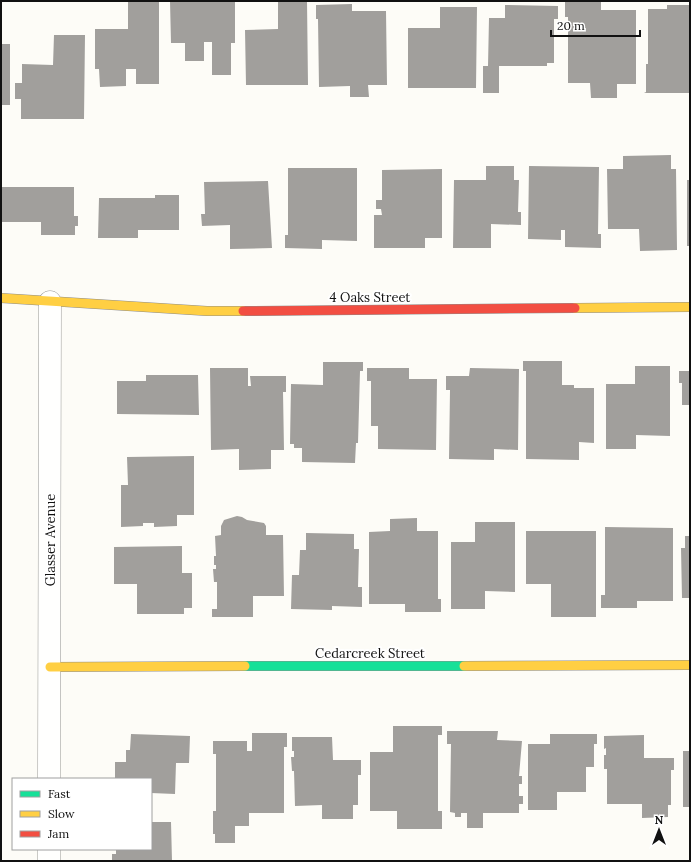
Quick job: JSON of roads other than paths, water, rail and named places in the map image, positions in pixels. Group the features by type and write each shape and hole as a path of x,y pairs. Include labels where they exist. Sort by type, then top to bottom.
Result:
{"street":[{"name":"4 Oaks Street","path":"1,298 207,311 690,308"},
{"name":"Glasser Avenue","path":"49,778 50,302"},
{"name":"Cedarcreek Street","path":"50,667 690,665"},
{"path":"49,850 49,861"}]}
